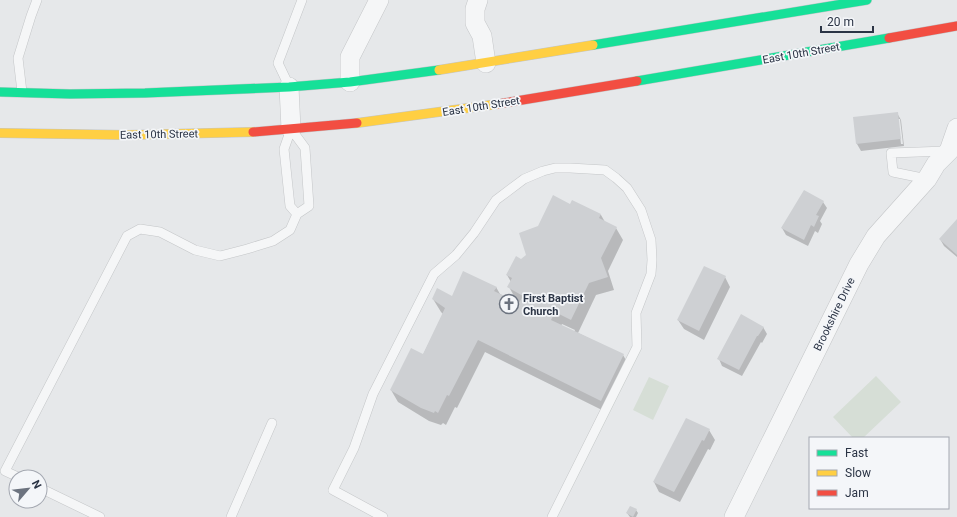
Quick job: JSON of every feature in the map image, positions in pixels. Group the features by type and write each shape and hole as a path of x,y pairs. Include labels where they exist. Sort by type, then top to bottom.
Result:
{"main road":[{"path":"0,92 70,94 145,93 289,87 350,82 486,63 867,0"},
{"name":"East 10th Street","path":"0,134 73,136 148,135 251,132 344,124 481,107 957,26"}],"street":[{"path":"350,82 350,57 378,0"},
{"path":"478,0 475,8 476,24 482,36 486,63"},
{"path":"289,87 291,128"},
{"name":"Brookshire Drive","path":"734,517 858,264 876,236 927,179 936,164 953,152 957,128"}],"lane":[{"path":"22,92 18,58 30,16 37,0"},
{"path":"289,87 278,62 302,0"},
{"path":"291,128 284,149 290,206 297,214"},
{"path":"8,472 5,471 127,236 140,228 160,232 195,250 220,256 247,250 273,241 290,230 297,214 309,206 304,148 291,128"},
{"path":"927,179 893,172 891,153 953,152"},
{"path":"383,517 333,490 354,448 373,394 434,274 456,255 496,200 524,179 555,168 605,170 627,188 641,210 652,240 651,274 636,313 637,347 552,517"},
{"path":"231,517 272,423"},
{"path":"48,492 100,517"}],"shaded area":[{"path":"876,376 901,402 864,437 852,437 833,417"},
{"path":"649,377 669,386 653,420 633,410"}],"building":[{"path":"898,112 901,139 856,144 853,117"},
{"path":"804,190 824,201 816,215 819,216 814,227 811,225 804,240 781,228"},
{"name":"First Baptist Church","path":"553,195 570,204 572,200 601,214 599,218 617,227 601,258 608,277 589,283 571,320 555,312 551,320 624,354 601,401 478,340 449,396 447,395 438,413 421,408 390,390 411,348 423,354 445,308 432,299 437,288 452,296 463,271 497,287 494,291 519,303 523,296 507,287 512,278 506,275 516,256 521,259 526,255 519,233 538,226"},
{"path":"957,219 957,255 939,239"},
{"path":"704,266 726,276 699,331 677,320"},
{"path":"741,314 764,327 757,336 739,370 717,359"},
{"path":"686,418 710,429 704,441 702,440 674,492 653,482"},
{"path":"630,506 637,509 633,517 626,513"}],"traffic: fast":[{"path":"593,45 867,0"},
{"path":"637,81 889,38"},
{"path":"0,92 70,94 145,93 289,87 350,82 439,70"}],"traffic: slow":[{"path":"439,70 593,45"},
{"path":"357,123 498,104"},
{"path":"0,133 127,135 253,132"}],"traffic: jam":[{"path":"889,38 957,26"},
{"path":"498,104 637,81"},
{"path":"253,132 357,123"}],"place":[{"name":"First Baptist Church","path":"509,304"}]}
